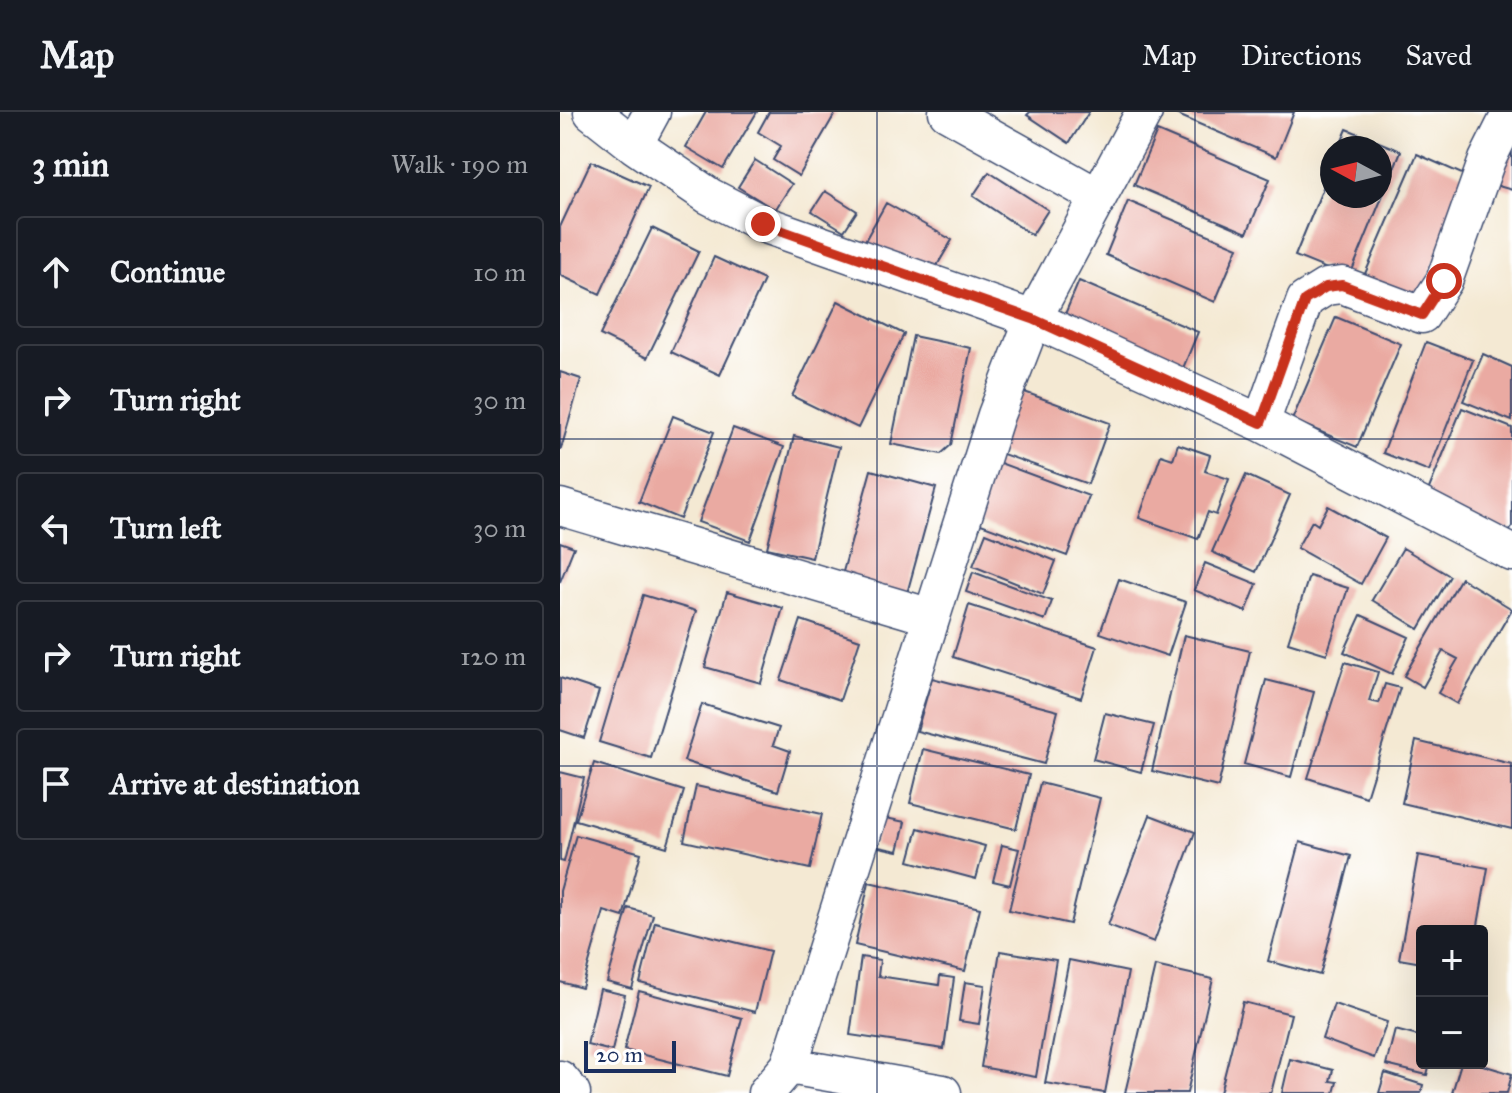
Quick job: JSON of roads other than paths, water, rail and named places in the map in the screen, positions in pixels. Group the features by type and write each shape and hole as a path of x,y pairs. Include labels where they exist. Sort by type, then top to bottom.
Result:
{"street":[{"path":"592,112 709,196 763,224 1033,319 1261,423 1512,553"},
{"path":"634,145 652,112"},
{"path":"947,112 1097,196"},
{"path":"943,1093 778,1079 996,415 1033,319 1144,112"},
{"path":"1261,423 1305,300 1326,287 1342,285 1422,315 1444,281 1487,160 1511,112"},
{"path":"560,507 931,617"},
{"path":"560,1079 572,1093"}]}
